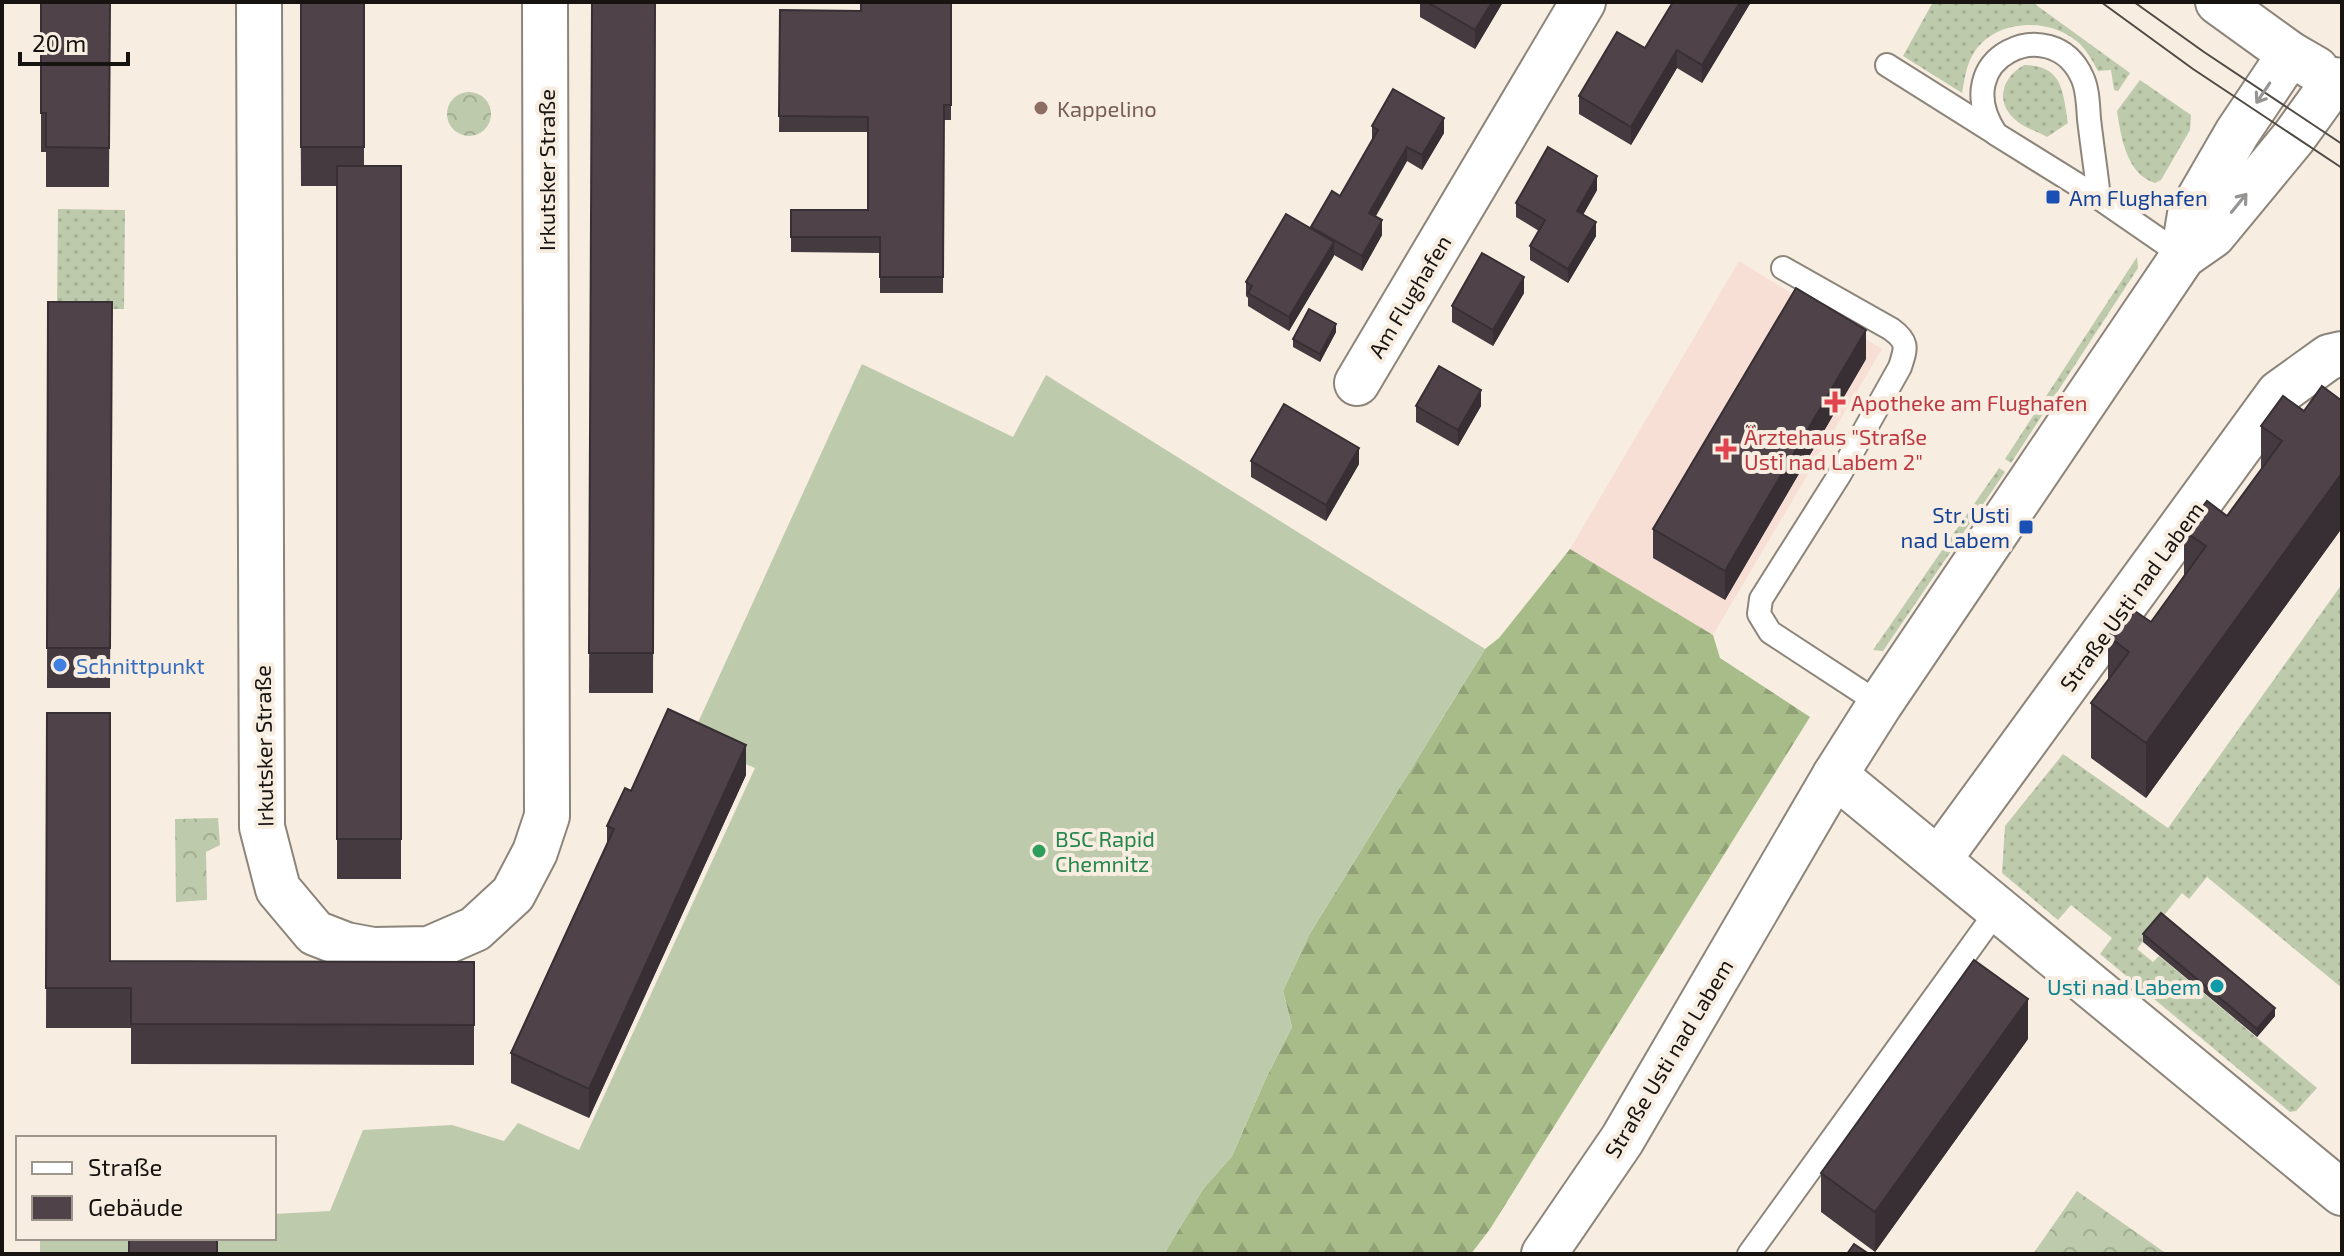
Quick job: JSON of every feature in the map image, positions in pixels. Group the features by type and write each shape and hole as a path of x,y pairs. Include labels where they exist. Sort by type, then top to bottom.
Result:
{"street":[{"name":"Irkutsker Straße","path":"259,2 262,827 278,889 315,933 346,945 373,950 429,949 475,929 513,894 535,852 547,816 545,2"},
{"name":"Am Flughafen","path":"1357,383 1583,2"},
{"path":"2218,2 2290,54 2339,82"},
{"name":"Straße Usti nad Labem","path":"2183,256 2190,214 2237,133 2290,54"},
{"name":"Straße Usti nad Labem","path":"1544,1254 1622,1140 1835,775 1880,704 2183,256 2213,235 2339,82"},
{"name":"Straße Usti nad Labem","path":"1939,859 2279,393 2329,357 2342,354"},
{"path":"1835,775 2342,1193"}],"lane":[{"path":"1996,134 1982,105 1985,75 1996,60 2011,49 2029,45 2048,47 2065,55 2083,78 2099,198"},
{"path":"1887,65 2099,198 2183,256"},
{"path":"1783,268 1891,329 1902,337 1906,349 1900,367 1840,474 1761,599 1759,614 1770,632 1880,704"},
{"path":"1749,1254 1999,908"}],"shaded area":[{"name":"Ärztehaus \"Straße Usti nad Labem 2\"","path":"1739,261 1882,349 1713,635 1570,549"}],"green space":[{"path":"1933,2 2032,2 2130,73 2118,91 2114,90 2111,70 2098,71 2076,40 2047,27 2020,26 1995,33 1975,51 1962,93 1903,56"},
{"path":"2024,65 2047,70 2059,82 2062,91 2068,123 2047,137 2018,122 2010,115 2003,99 2010,77"},
{"path":"2140,80 2191,115 2190,130 2161,180 2155,183 2145,178 2131,163 2117,111"},
{"path":"469,92 485,98 491,114 485,130 469,136 453,130 447,114 453,98"},
{"path":"58,209 125,210 124,309 57,309"},
{"path":"2137,257 2138,268 2011,463 2005,459"},
{"name":"BSC Rapid Chemnitz","path":"862,364 1013,437 1046,375 1485,649 1309,935 1283,991 1292,1027 1232,1156 1203,1189 1164,1254 40,1254 40,1240 276,1240 276,1214 330,1211 363,1130 452,1125 504,1141 518,1123 579,1150 755,768 690,740"},
{"path":"1999,468 2005,472 1883,651 1873,650"},
{"path":"1570,549 1713,635 1720,658 1810,717 1490,1229 1471,1254 1164,1254 1203,1189 1232,1156 1292,1027 1283,991 1309,935 1485,649 1499,638"},
{"path":"2342,584 2342,988 2207,877 2189,899 2182,893 2137,949 2153,962 2159,956 2317,1088 2296,1111 2290,1112 2100,954 2112,938 2071,905 2058,920 2002,873 2005,826 2063,754 2168,828"},
{"path":"218,818 220,845 206,852 207,900 176,902 175,819"},
{"path":"2077,1191 2167,1254 2033,1254"}],"building":[{"path":"41,2 110,2 109,148 46,147 46,113 41,113"},
{"path":"301,2 364,2 364,147 301,147"},
{"path":"592,2 655,2 653,653 589,653"},
{"path":"861,2 951,2 951,105 944,105 943,277 880,277 880,237 791,237 791,210 868,210 868,117 779,116 780,10 861,11"},
{"path":"1427,2 1492,2 1475,30"},
{"path":"1673,2 1740,2 1702,65 1677,50 1631,127 1579,96 1617,32 1645,48"},
{"path":"1393,89 1444,118 1422,155 1407,147 1369,213 1382,220 1362,256 1311,227 1332,191 1340,196 1378,130 1372,126"},
{"path":"1548,147 1597,176 1577,211 1596,222 1568,269 1530,246 1545,220 1516,203"},
{"path":"337,166 401,166 401,839 337,839"},
{"path":"1286,214 1334,242 1289,317 1248,293 1252,286 1246,282"},
{"path":"1482,253 1524,277 1493,330 1452,306"},
{"path":"1796,288 1866,330 1725,571 1653,529"},
{"path":"48,302 112,302 110,648 47,648"},
{"path":"1309,309 1336,324 1320,354 1293,339"},
{"path":"1439,366 1481,390 1458,430 1416,406"},
{"path":"2322,386 2342,401 2342,473 2146,743 2091,703 2129,652 2108,636 2129,607 2151,622 2206,546 2184,531 2207,501 2227,516 2282,441 2261,426 2283,396 2304,411"},
{"path":"1284,404 1359,448 1326,505 1251,461"},
{"path":"668,709 746,745 589,1089 511,1053 614,829 607,826 625,788 631,791"},
{"path":"47,713 110,713 110,961 474,962 474,1025 131,1024 131,988 46,988"},
{"name":"Usti nad Labem","path":"2161,913 2275,1008 2257,1029 2143,934"},
{"path":"1974,960 2028,999 1875,1212 1821,1173"},
{"path":"129,1240 217,1240 217,1254 129,1254"},
{"path":"1854,1244 1869,1254 1847,1254"}],"tram line":[{"path":"2101,2 2193,69 2342,168"},
{"path":"2134,2 2342,144"}],"place":[{"name":"Kappelino","path":"1041,108"},
{"name":"Am Flughafen","path":"2053,197"},
{"name":"Apotheke am Flughafen","path":"1835,402"},
{"name":"Ärztehaus \"Straße Usti nad Labem 2\"","path":"1726,449"},
{"name":"Str. Usti nad Labem","path":"2026,527"},
{"name":"Schnittpunkt","path":"60,665"},
{"name":"BSC Rapid Chemnitz","path":"1039,851"},
{"name":"Usti nad Labem","path":"2217,986"}]}
